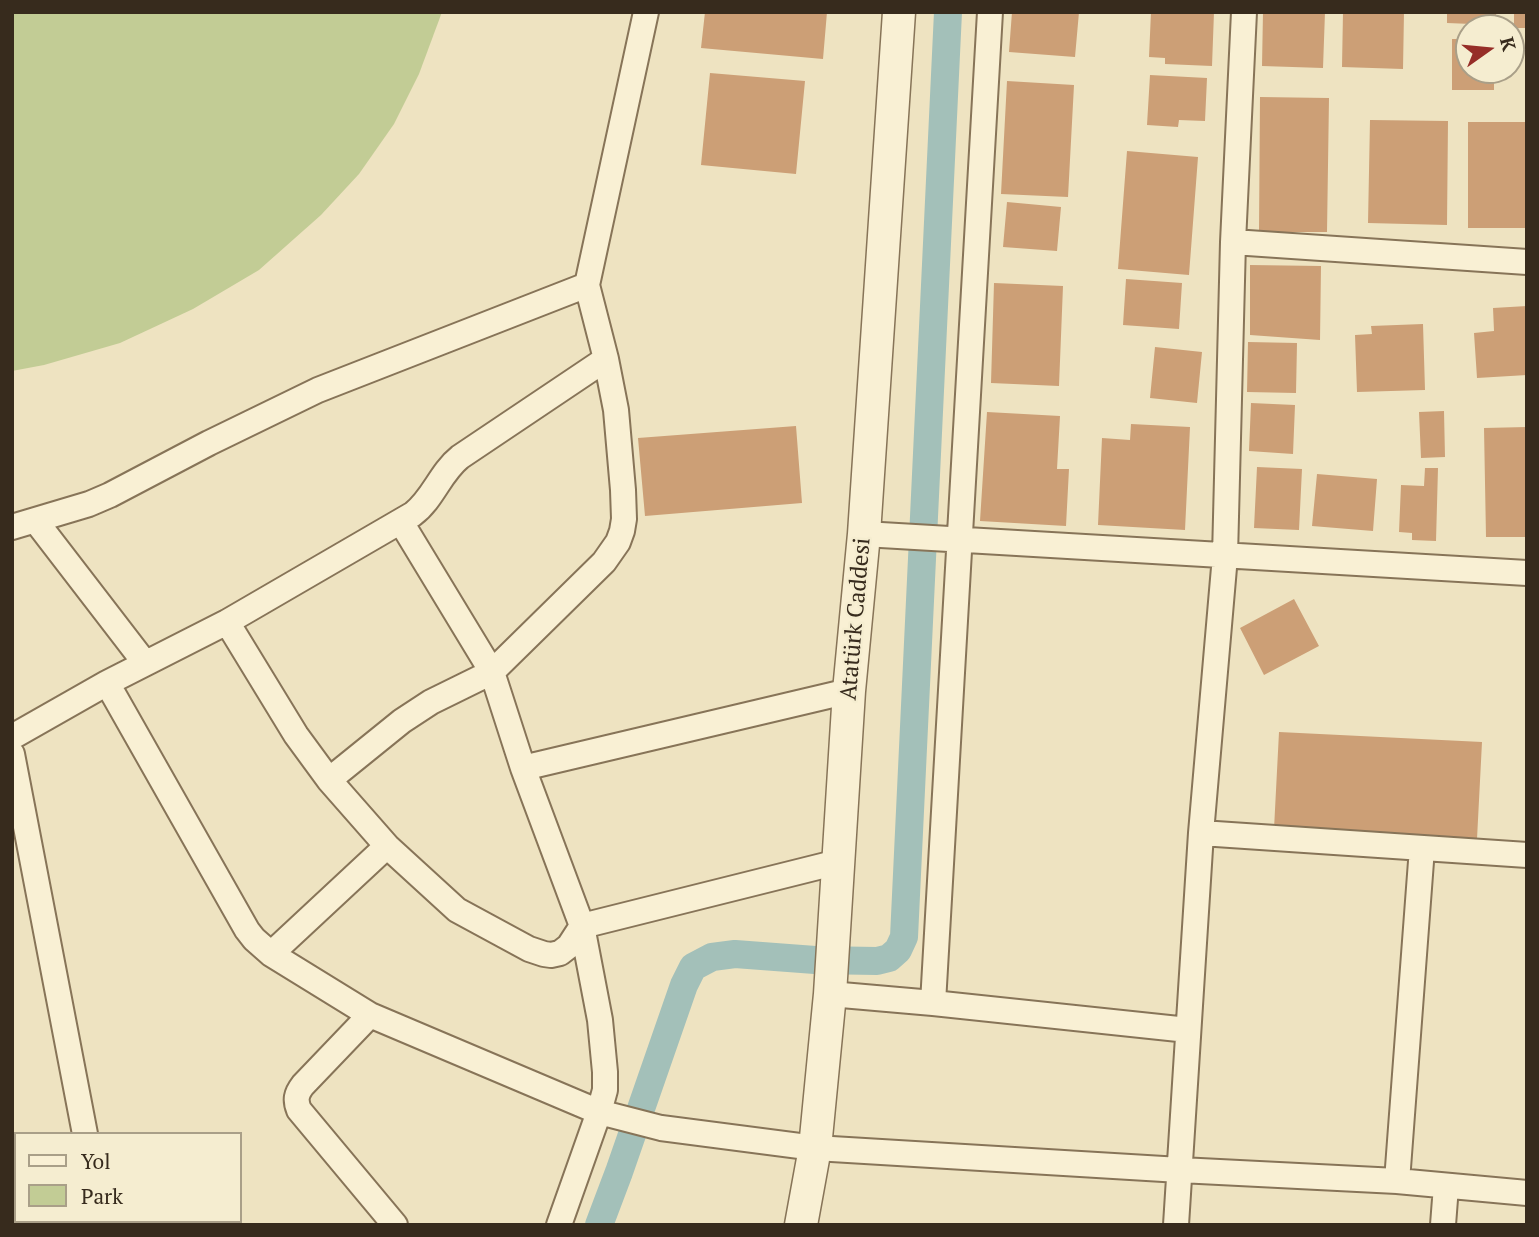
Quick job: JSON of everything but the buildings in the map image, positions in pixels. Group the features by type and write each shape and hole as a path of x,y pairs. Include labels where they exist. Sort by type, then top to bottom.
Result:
{"street":[{"path":"329,780 402,721 431,702 492,672 604,562 618,542 624,519 616,410 587,285 646,12"},
{"name":"Atatürk Caddesi","path":"801,1225 815,1147 830,994 849,691 863,534 899,12"},
{"path":"933,1003 990,12"},
{"path":"1176,1225 1201,833 1224,556 1233,242 1244,12"},
{"path":"1233,242 1527,262"},
{"path":"145,663 24,524 110,495 318,390 587,285"},
{"path":"12,737 107,683 227,622 401,522 418,511 449,467 460,457 606,359"},
{"path":"401,522 492,672 523,768 582,926 600,1020 605,1090 559,1225"},
{"path":"863,534 1527,573"},
{"path":"227,622 296,734 329,780 387,845 457,910 536,952 551,955 560,953 569,946 582,926 838,862"},
{"path":"107,683 247,930 271,954 370,1015 598,1112 661,1128 815,1147 1397,1181 1527,1193"},
{"path":"523,768 849,691"},
{"path":"12,754 85,1132"},
{"path":"1201,833 1527,855"},
{"path":"271,954 387,845"},
{"path":"1397,1181 1422,848"},
{"path":"830,994 1188,1030"},
{"path":"370,1015 303,1085 296,1104 395,1225"},
{"path":"1443,1225 1446,1186"}],"green space":[{"path":"12,12 442,12 419,74 394,124 359,174 321,215 259,270 193,309 120,343 44,365 12,371"}],"waterway":[{"path":"599,1225 684,985 693,967 712,957 735,954 877,961 889,958 898,950 904,937 948,12"}]}
